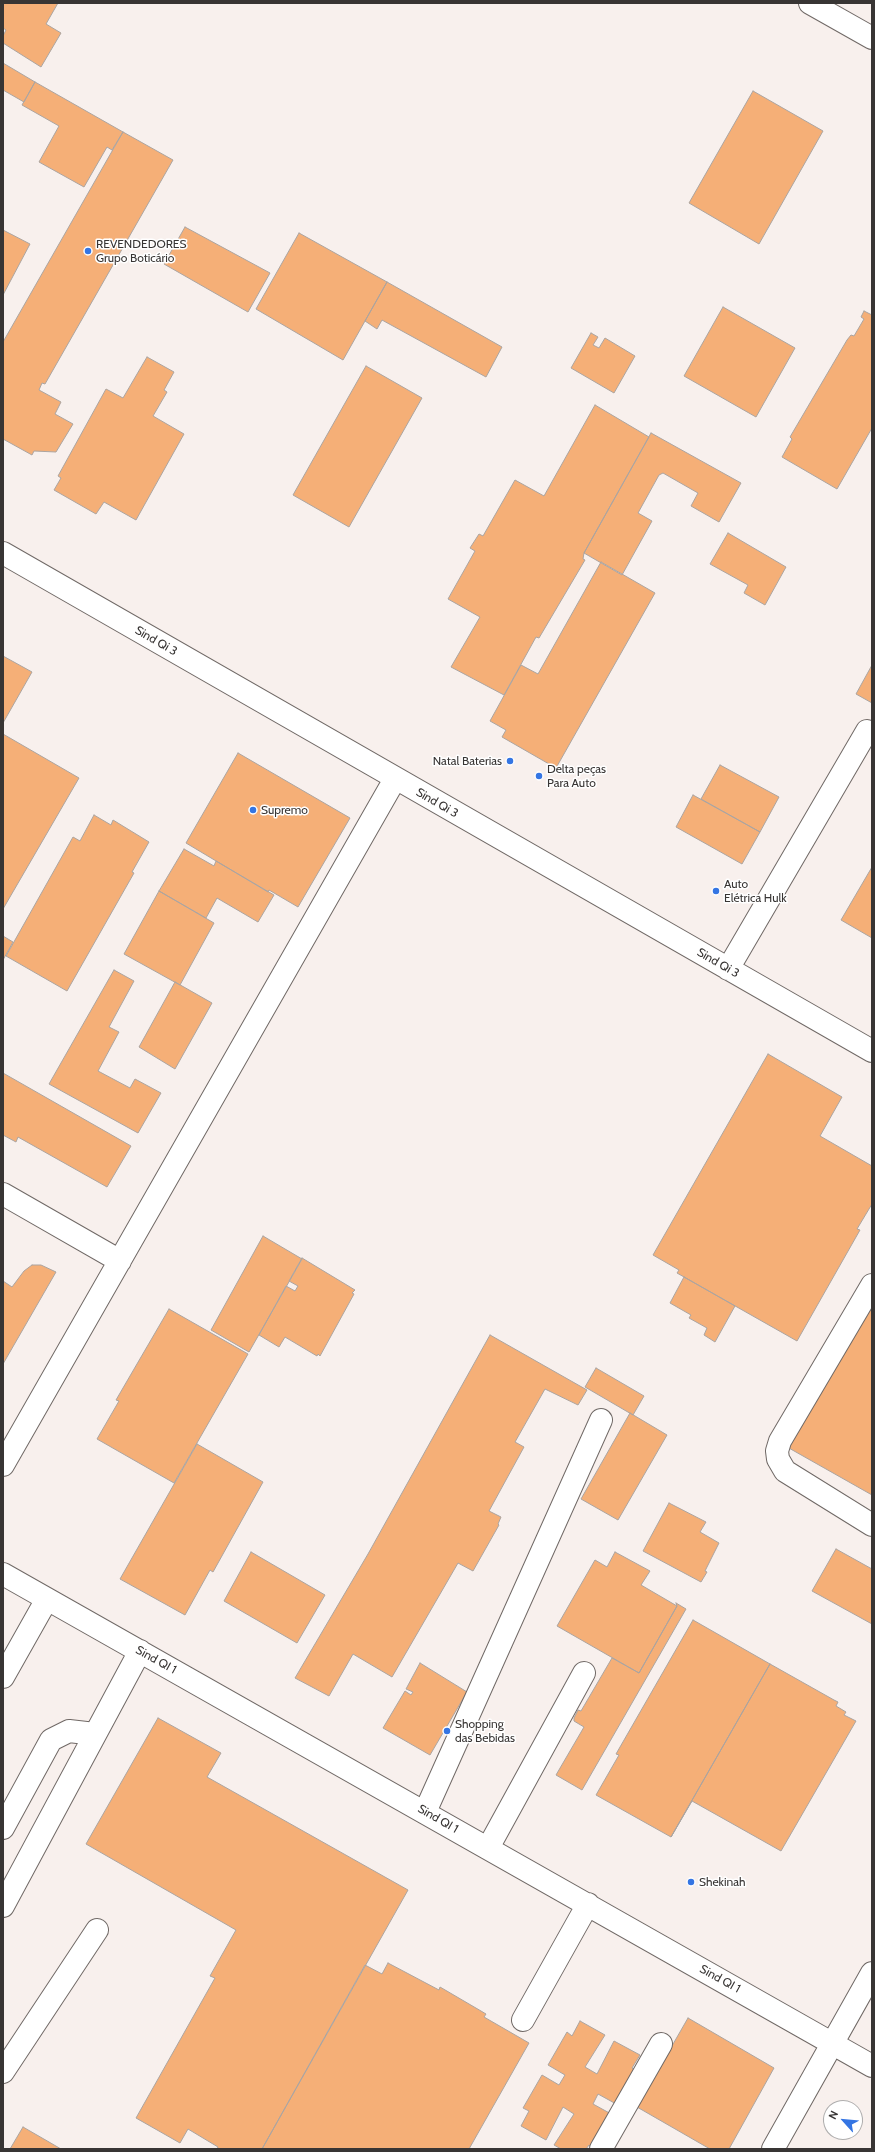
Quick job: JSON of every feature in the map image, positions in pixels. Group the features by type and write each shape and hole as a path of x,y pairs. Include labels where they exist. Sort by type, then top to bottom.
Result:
{"street":[{"path":"810,3 832,8 872,38"},
{"name":"Sind Qi 3","path":"3,553 872,1051"},
{"path":"728,969 867,731"},
{"path":"3,1465 396,779"},
{"path":"3,1194 120,1261"},
{"path":"872,1285 780,1441 777,1451 778,1459 785,1471 872,1525"},
{"path":"425,1812 601,1420"},
{"name":"Sind QI 1","path":"3,1574 834,2043 872,2066"},
{"path":"3,1677 47,1599"},
{"path":"3,1906 140,1652"},
{"path":"488,1848 584,1673"},
{"path":"3,1828 51,1740 69,1731 95,1734"},
{"path":"523,2020 588,1904"},
{"path":"3,2072 97,1930"},
{"path":"773,2149 872,1973"},
{"path":"601,2149 661,2044"}],"building":[{"path":"3,3 58,3 46,24 61,33 41,67 3,43 3,36 6,30 3,28"},
{"path":"3,63 35,82 24,102 3,90"},
{"path":"35,82 123,132 112,150 107,147 84,187 39,162 59,126 22,105"},
{"path":"753,91 823,131 759,244 689,203"},
{"name":"REVENDEDORES Grupo Boticário","path":"123,132 173,160 45,384 42,383 39,390 61,402 55,414 73,424 56,452 34,451 32,455 3,439 3,342"},
{"path":"185,227 270,273 248,312 164,264"},
{"path":"3,230 30,244 3,295"},
{"path":"299,233 387,282 343,360 256,309"},
{"path":"387,282 502,347 486,377 382,320 377,329 365,321"},
{"path":"723,307 795,348 756,417 684,376"},
{"path":"864,311 872,315 872,428 837,489 782,457 792,439 790,437 847,340 851,335 854,336 864,319 861,317"},
{"path":"591,333 598,337 593,345 599,348 605,338 635,356 614,393 571,368"},
{"path":"147,357 174,372 164,390 167,392 153,416 184,434 136,520 104,502 96,514 54,490 61,478 58,476 106,389 123,398"},
{"path":"366,366 422,398 349,527 293,495"},
{"path":"595,405 649,437 584,553 583,559 585,560 539,638 536,637 504,695 451,667 480,617 448,599 475,551 470,548 479,534 483,536 515,480 544,496"},
{"path":"651,433 741,483 719,522 691,506 698,493 663,473 659,475 638,513 652,521 622,575 584,553"},
{"path":"728,533 786,567 765,605 744,593 748,585 710,564"},
{"path":"601,562 655,593 556,768 502,737 506,730 490,721 521,665 538,674"},
{"path":"3,656 32,672 3,723"},
{"path":"872,665 872,703 856,694"},
{"path":"3,734 79,778 3,909"},
{"path":"238,753 350,818 298,907 269,890 268,892 186,843"},
{"path":"720,765 779,797 760,832 701,799"},
{"path":"693,795 760,832 742,864 676,827"},
{"path":"94,815 111,825 113,820 149,842 132,872 134,873 67,991 6,956 73,837 80,841"},
{"path":"184,849 214,866 216,861 274,895 258,922 217,898 206,918 159,891"},
{"path":"872,867 872,938 841,920"},
{"path":"159,891 214,923 180,985 124,954"},
{"path":"3,936 13,942 3,960"},
{"path":"114,970 134,981 109,1027 119,1032 98,1071 130,1088 135,1079 161,1093 138,1133 49,1084"},
{"path":"175,982 212,1003 175,1069 139,1047"},
{"path":"768,1054 842,1097 820,1136 872,1166 872,1204 857,1229 860,1230 797,1341 677,1273 679,1270 653,1255"},
{"path":"3,1073 131,1146 107,1187 18,1137 16,1142 3,1135"},
{"path":"263,1236 302,1259 249,1352 211,1330"},
{"path":"302,1258 355,1290 352,1293 354,1294 320,1356 318,1354 317,1356 285,1337 279,1347 259,1335 286,1286 295,1291 298,1286 289,1281"},
{"path":"32,1265 41,1265 56,1272 3,1364 3,1281 12,1287 24,1271"},
{"path":"684,1277 735,1306 715,1342 704,1335 707,1328 689,1318 691,1315 670,1303"},
{"path":"872,1283 872,1495 780,1443"},
{"path":"169,1309 248,1354 174,1483 97,1439 119,1401 116,1400"},
{"path":"490,1335 587,1390 578,1405 545,1389 515,1442 524,1447 489,1511 501,1517 498,1524 499,1525 473,1571 458,1563 392,1677 353,1654 329,1696 295,1678 368,1554"},
{"path":"596,1368 644,1396 633,1415 585,1387"},
{"path":"630,1413 667,1435 618,1520 581,1499"},
{"path":"197,1444 263,1482 213,1572 210,1570 185,1615 120,1579"},
{"path":"669,1503 706,1522 700,1532 719,1543 705,1571 707,1572 701,1582 643,1551"},
{"path":"836,1549 872,1569 872,1624 812,1591"},
{"path":"251,1552 325,1595 297,1643 224,1601"},
{"path":"615,1552 650,1571 641,1585 677,1606 639,1673 557,1626 595,1560 607,1567"},
{"path":"676,1603 686,1609 582,1790 556,1775 584,1727 574,1721 574,1718 578,1710 581,1711 612,1658 639,1673 677,1606"},
{"path":"693,1620 770,1664 671,1837 596,1795 619,1755 616,1754"},
{"path":"420,1663 467,1692 430,1755 383,1728 405,1691 411,1695 413,1692 406,1689"},
{"path":"770,1664 838,1702 836,1706 846,1712 844,1715 856,1721 781,1851 692,1801 671,1837"},
{"path":"158,1718 221,1753 207,1777 408,1890 262,2149 217,2149 218,2147 188,2129 180,2143 136,2118 215,1978 210,1976 236,1930 86,1844"},
{"path":"388,1963 439,1990 440,1987 486,2014 484,2017 529,2043 469,2149 262,2149 365,1965 382,1974"},
{"path":"688,2018 774,2068 729,2149 710,2149 637,2107"},
{"path":"580,2021 605,2035 585,2067 597,2074 614,2041 640,2055 632,2068 637,2072 618,2105 598,2094 593,2104 613,2115 594,2148 589,2145 586,2149 561,2149 554,2145 574,2114 563,2107 546,2140 521,2126 529,2111 523,2108 542,2075 559,2085 565,2075 548,2065 567,2032 572,2036"},
{"path":"23,2127 49,2142 61,2149 10,2149"}],"place":[{"name":"REVENDEDORES Grupo Boticário","path":"88,251"},
{"name":"Natal Baterias","path":"510,761"},
{"name":"Delta peças Para Auto","path":"539,776"},
{"name":"Supremo","path":"253,810"},
{"name":"Auto Elétrica Hulk","path":"716,891"},
{"name":"Shopping das Bebidas","path":"447,1731"},
{"name":"Shekinah","path":"691,1882"}]}
